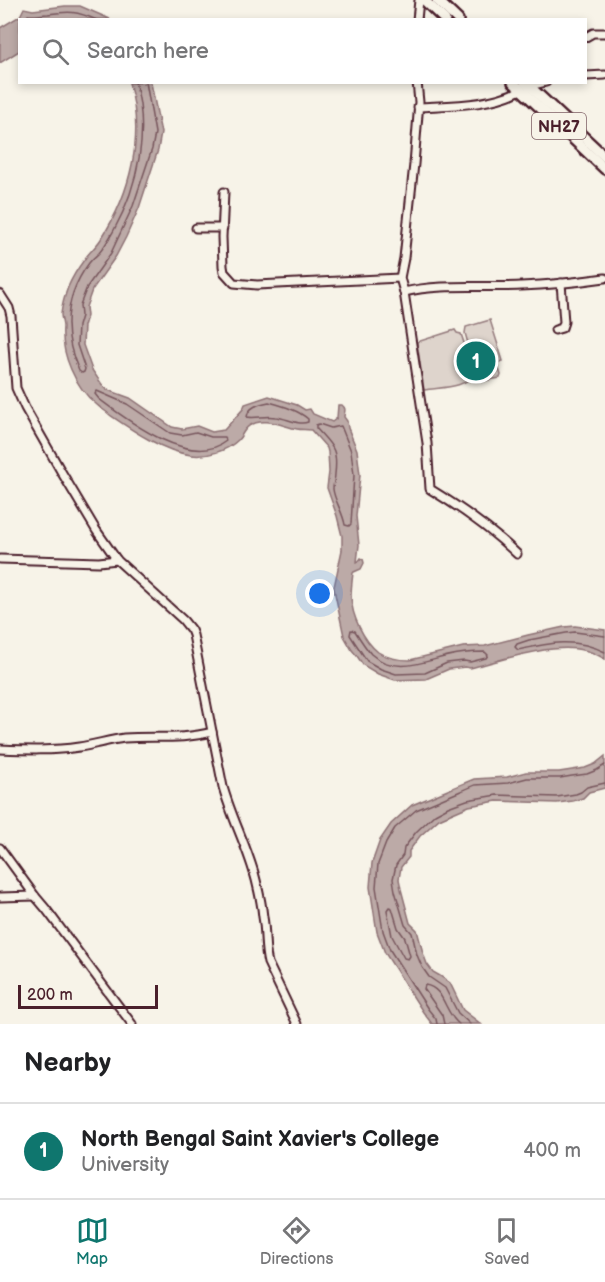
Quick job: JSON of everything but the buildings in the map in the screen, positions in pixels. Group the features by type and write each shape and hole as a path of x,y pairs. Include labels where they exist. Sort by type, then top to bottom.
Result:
{"highway":[{"path":"424,0 443,18"},
{"path":"437,0 456,18"},
{"name":"NH27","path":"525,86 605,157"},
{"name":"NH27","path":"525,86 605,169"}],"street":[{"path":"417,18 419,0"},
{"path":"587,36 593,33 605,33"},
{"path":"587,76 605,75"},
{"path":"417,84 418,106 409,210 400,278 427,443 430,489 467,512 518,554"},
{"path":"418,106 457,105 499,99 525,86"},
{"path":"224,192 223,266 227,276 234,283 257,285 400,278"},
{"path":"196,228 223,228"},
{"path":"404,292 413,289 522,286 605,278"},
{"path":"555,330 562,328 564,322 561,283"},
{"path":"0,294 11,316 16,388 62,473 117,560 190,630 196,647 218,767 227,803 246,847 257,884 268,963 297,1024"},
{"path":"0,559 99,562 117,560"},
{"path":"0,749 66,749 124,738 173,738 199,736 212,732"},
{"path":"0,848 132,1024"},
{"path":"0,897 35,896"}],"shaded area":[{"path":"490,320 503,361 497,363 500,378 482,381 478,378 465,333 466,327"},
{"path":"455,330 461,334 474,373 459,385 424,390 417,342"}],"water":[{"path":"80,6 108,18 18,18 18,52 0,63 0,28 20,16 24,8 33,10"},
{"path":"129,84 151,84 161,133 158,150 139,208 116,256 92,290 86,307 83,345 92,370 103,386 130,398 172,427 182,429 197,426 212,432 224,430 245,404 269,396 305,410 310,409 313,414 332,422 337,418 338,405 344,406 344,417 357,450 360,475 356,516 359,545 357,562 361,558 364,563 361,569 353,573 352,604 363,634 378,652 393,658 410,660 463,647 485,646 575,626 605,630 605,659 594,653 570,648 527,653 470,668 449,669 426,679 395,680 378,674 363,665 344,636 334,587 342,550 342,536 327,488 329,472 327,448 311,430 267,422 255,423 246,429 238,440 223,450 204,455 191,455 170,450 149,439 110,415 88,397 67,359 61,314 71,280 101,239 120,203 127,183 135,143 134,103"},
{"path":"605,756 605,788 589,792 583,798 573,801 557,803 497,801 469,806 439,819 420,836 409,851 409,857 401,867 399,879 410,923 417,930 427,964 433,972 450,983 463,1010 481,1024 432,1024 385,953 377,932 370,887 372,863 380,840 391,824 412,805 474,779 507,777 526,772 559,772 585,768"}],"place":[{"name":"North Bengal Saint Xavier's College","path":"476,361"}]}
